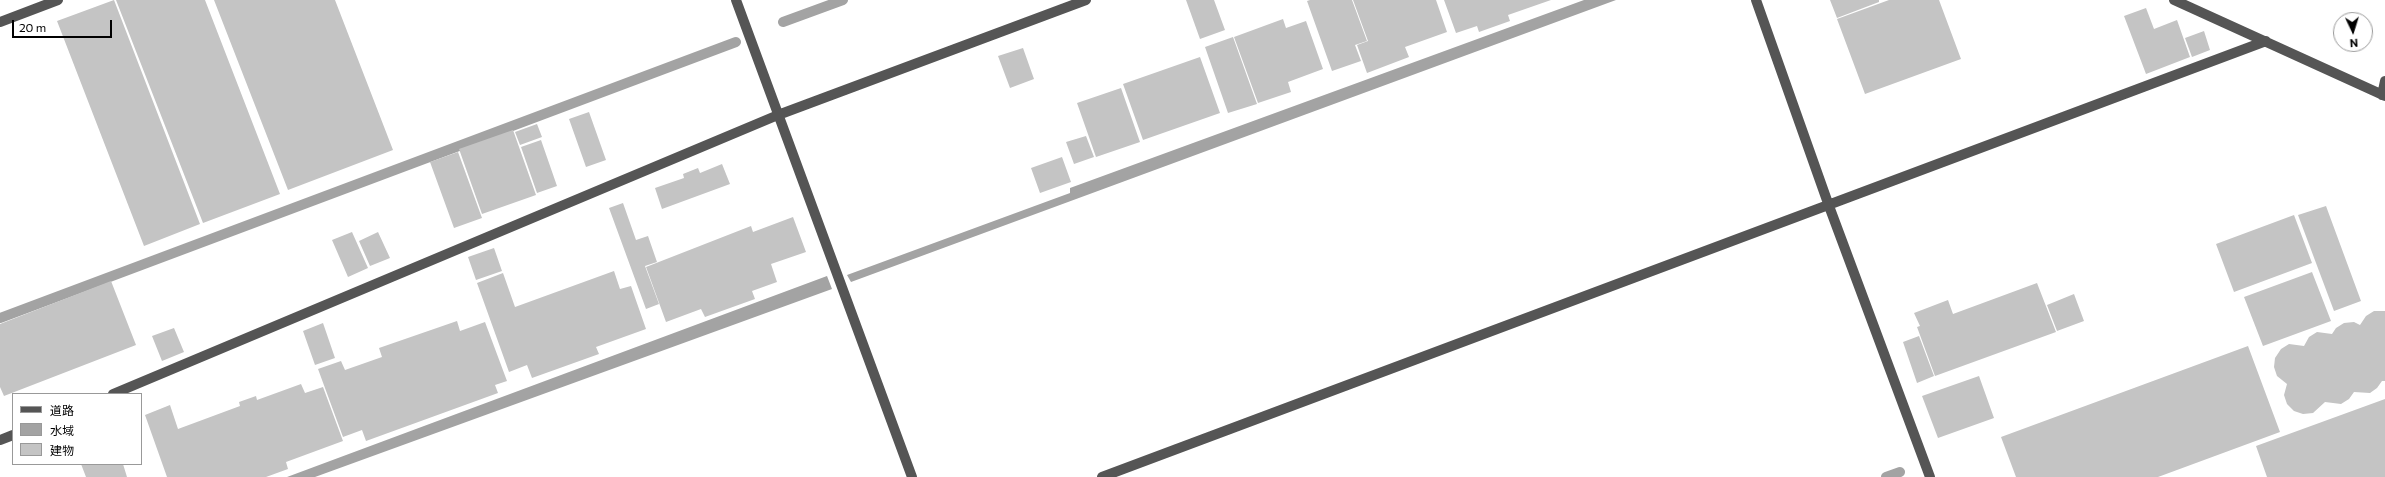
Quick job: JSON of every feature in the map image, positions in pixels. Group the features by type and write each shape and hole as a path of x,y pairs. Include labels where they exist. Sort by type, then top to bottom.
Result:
{"street":[{"path":"0,22 58,0"},
{"path":"736,0 912,477"},
{"path":"115,393 778,115 1086,0"},
{"path":"1756,0 1829,206 1930,477"},
{"path":"2174,0 2384,96 2385,81"},
{"path":"1102,477 1829,206 2266,41"},
{"path":"0,440 12,436"}],"water":[{"path":"1584,0 1616,0 851,282 847,275 1070,193 1070,188"},
{"path":"827,276 832,289 315,477 287,477"}],"building":[{"path":"114,0 200,224 144,246 57,21"},
{"path":"116,0 205,0 280,194 203,223"},
{"path":"214,0 335,0 393,150 288,190"},
{"path":"1186,0 1214,0 1225,30 1200,39"},
{"path":"1352,0 1367,41 1355,45 1361,61 1332,71 1307,1"},
{"path":"1353,0 1436,0 1447,32 1405,47 1409,57 1367,73 1357,45 1368,41"},
{"path":"1444,0 1551,0 1508,15 1510,21 1479,32 1477,26 1456,33"},
{"path":"1830,0 1879,0 1879,2 1837,18"},
{"path":"1889,0 1939,0 1961,59 1865,94 1837,19"},
{"path":"2146,8 2154,29 2177,20 2190,57 2146,74 2124,16"},
{"path":"1283,19 1286,28 1306,21 1323,69 1288,82 1291,92 1258,103 1234,37"},
{"path":"2204,31 2210,50 2192,57 2185,38"},
{"path":"1233,37 1257,104 1228,113 1205,47"},
{"path":"1023,48 1034,79 1010,88 998,56"},
{"path":"1200,57 1220,113 1143,140 1123,84"},
{"path":"1121,88 1140,142 1096,157 1077,103"},
{"path":"589,112 606,160 586,167 569,119"},
{"path":"537,124 542,137 520,145 515,132"},
{"path":"513,130 536,195 482,214 459,149"},
{"path":"1086,136 1094,157 1074,164 1066,142"},
{"path":"541,140 557,186 537,193 521,147"},
{"path":"458,152 482,218 454,228 430,162"},
{"path":"1062,157 1071,182 1040,193 1031,168"},
{"path":"722,164 730,184 662,209 655,188 684,178 683,174 698,168 700,173"},
{"path":"623,203 636,240 648,236 657,262 645,266 659,304 646,309 609,208"},
{"path":"2326,206 2361,301 2334,311 2298,215"},
{"path":"2294,215 2312,263 2234,292 2216,244"},
{"path":"793,217 806,252 771,264 777,282 752,291 755,299 705,317 701,309 666,322 646,267 751,226 753,232"},
{"path":"352,232 368,268 348,277 332,240"},
{"path":"378,232 390,258 370,266 359,241"},
{"path":"494,248 502,271 476,280 468,257"},
{"path":"614,271 620,289 631,286 646,329 596,347 599,354 532,378 527,365 509,372 477,283 503,273 515,307"},
{"path":"2312,272 2331,321 2263,346 2244,297"},
{"path":"111,281 136,345 4,396 0,387 0,324"},
{"path":"2037,283 2056,332 1935,376 1917,327 1920,326 1914,313 1948,300 1953,314"},
{"path":"2074,294 2084,321 2057,331 2047,305"},
{"path":"2374,311 2385,311 2385,381 2382,381 2377,388 2370,393 2354,392 2349,399 2341,404 2325,402 2313,413 2303,414 2294,411 2287,404 2284,395 2287,384 2277,376 2274,367 2275,358 2281,349 2289,344 2304,346 2309,337 2317,332 2332,334 2336,328 2344,323 2354,322 2360,325 2366,316"},
{"path":"457,321 460,331 485,322 507,381 495,385 498,393 366,441 362,430 343,437 318,369 341,361 345,370 382,357 379,348"},
{"path":"323,323 335,358 315,365 303,331"},
{"path":"174,328 184,352 162,361 152,336"},
{"path":"1919,336 1934,376 1917,383 1903,342"},
{"path":"2248,346 2280,432 2158,477 2016,477 2001,437"},
{"path":"1979,376 1994,418 1938,438 1922,396"},
{"path":"301,384 305,393 323,387 343,441 286,462 288,469 266,477 167,477 145,415 170,405 178,429 240,406 239,402 256,396 257,400"},
{"path":"2385,399 2385,477 2267,477 2256,446"},
{"path":"81,465 123,465 127,477 86,477"}],"waterway":[{"path":"783,22 843,0"},
{"path":"0,318 736,42"},
{"path":"1886,477 1900,472"}]}
